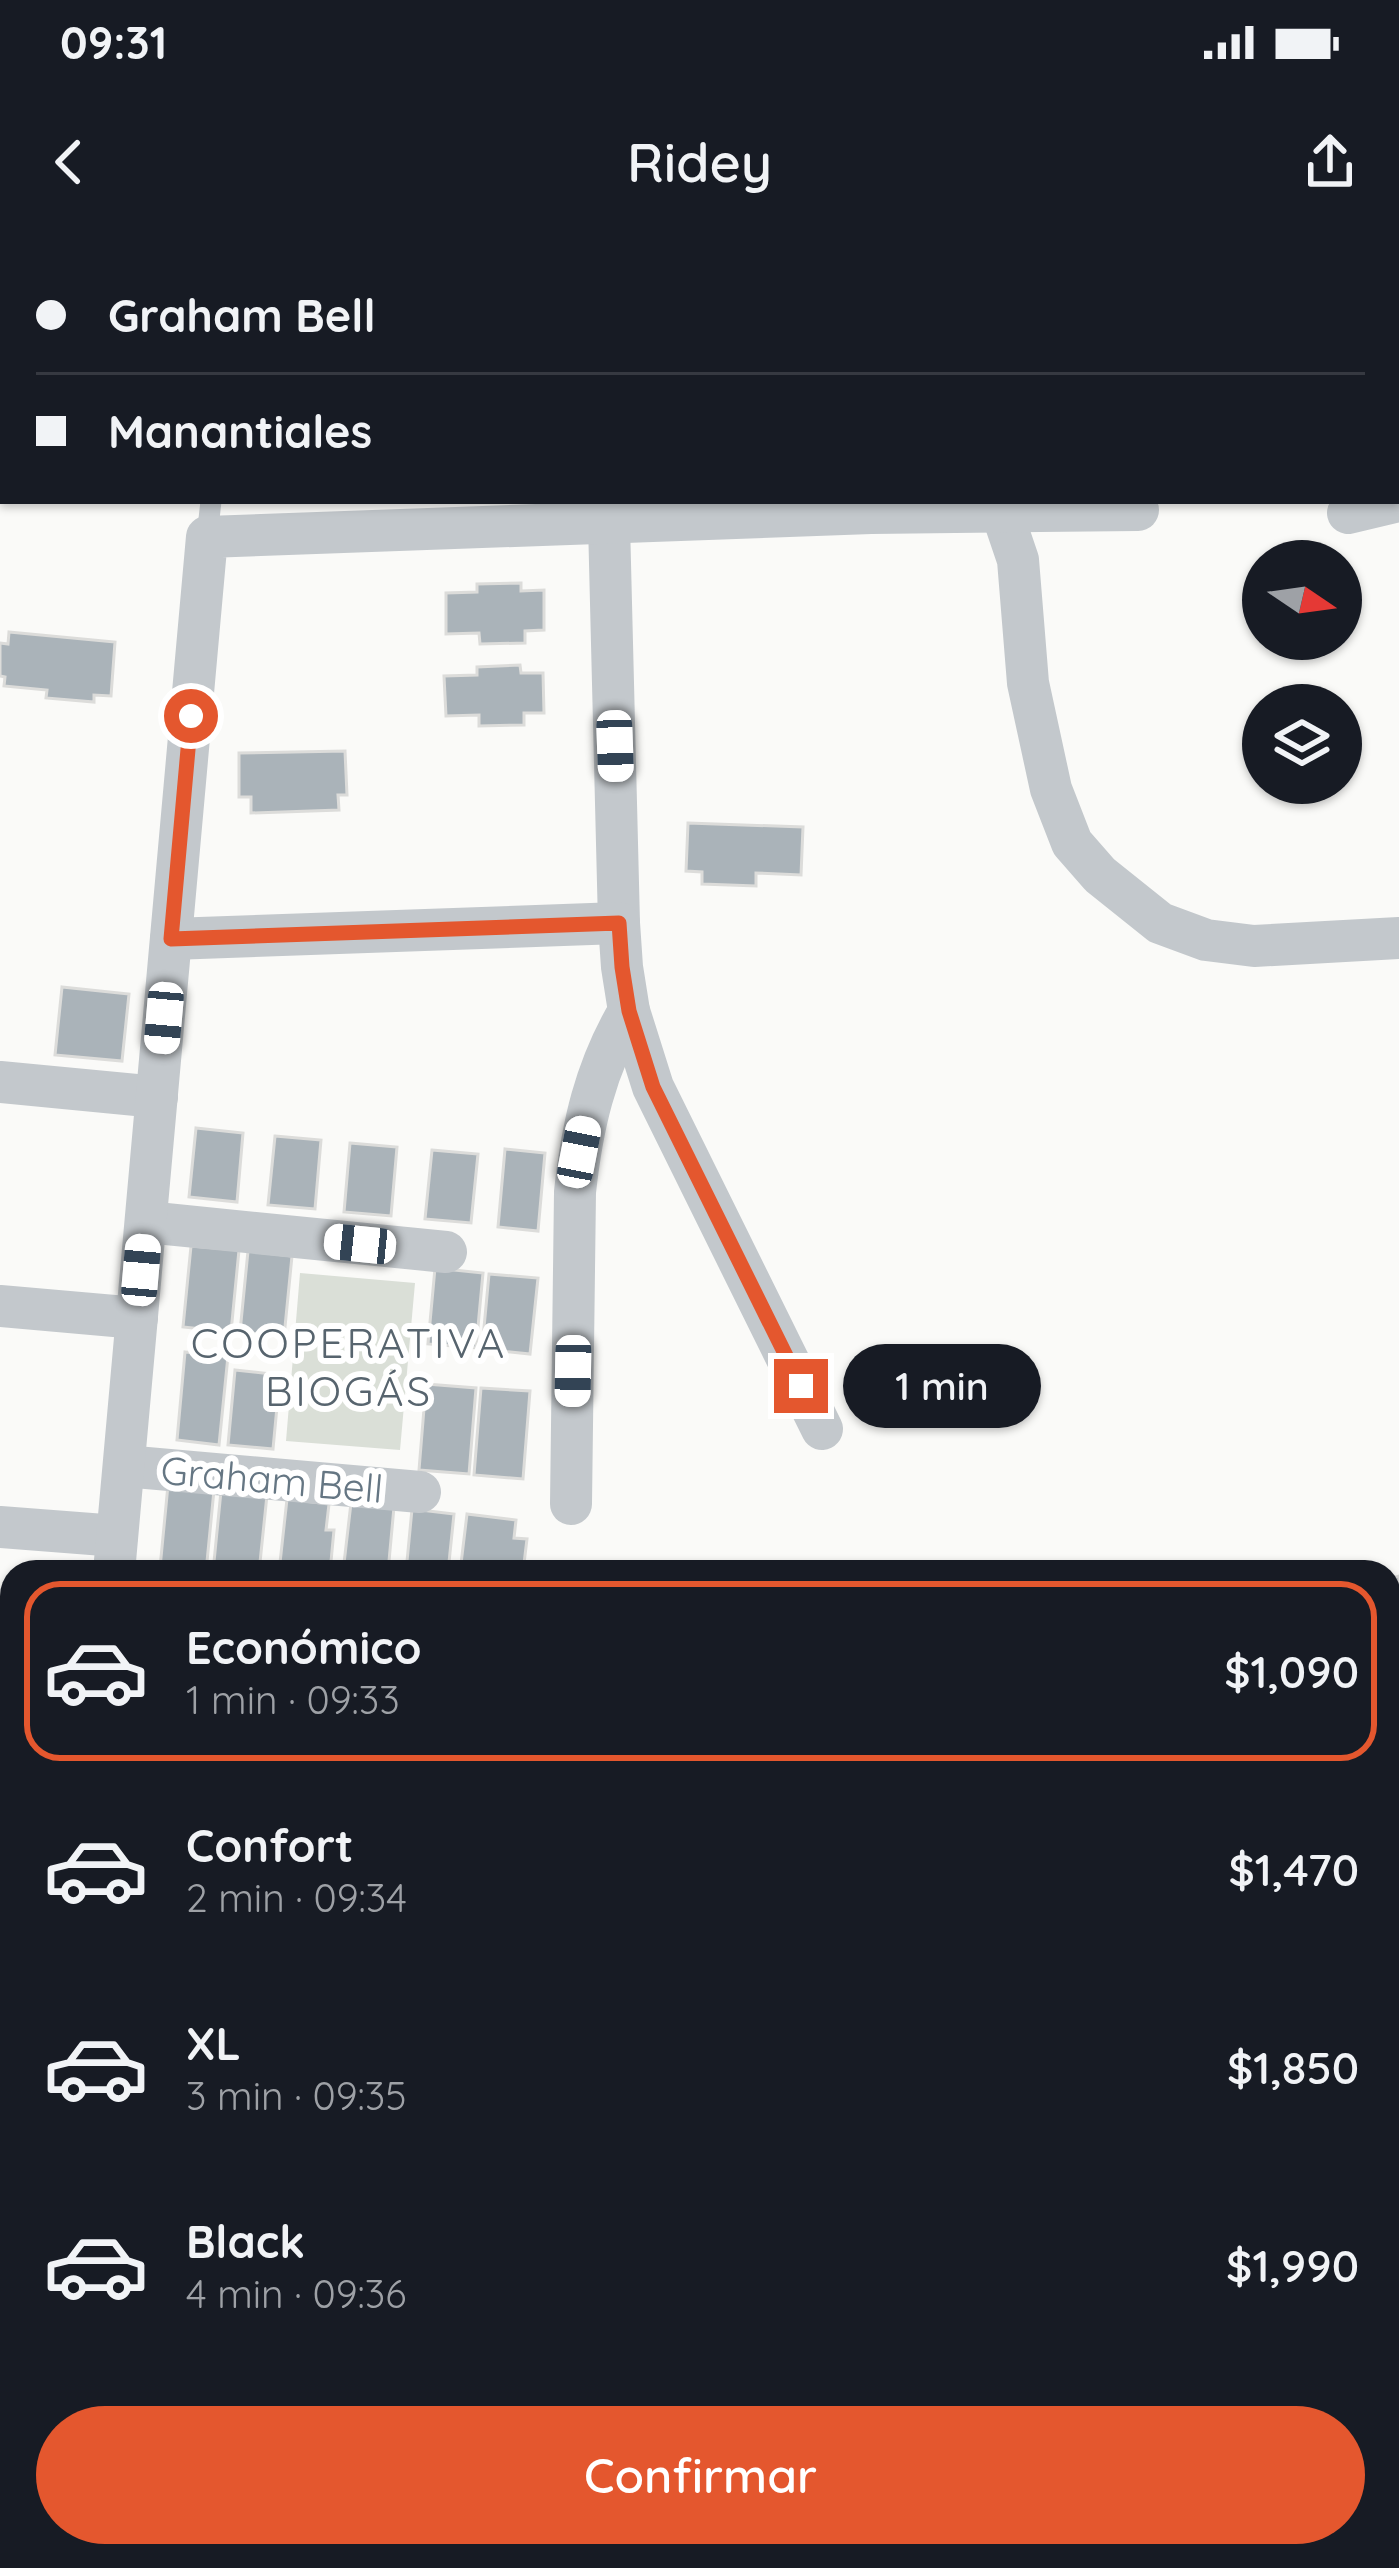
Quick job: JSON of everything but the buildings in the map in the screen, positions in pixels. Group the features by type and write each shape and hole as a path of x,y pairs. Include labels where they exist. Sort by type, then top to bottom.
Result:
{"street":[{"path":"1348,513 1386,504"},
{"path":"1000,506 1018,560 1028,683 1051,789 1072,843 1100,874 1160,923 1206,940 1254,946 1399,938"},
{"path":"209,519 610,512 871,514 1000,506 1138,510"},
{"path":"610,512 619,923 629,1011 653,1087 822,1429"},
{"name":"Graham Bell","path":"116,1554 209,519"},
{"path":"171,939 619,923"},
{"path":"571,1504 579,1152 594,1084 629,1011"},
{"path":"0,1082 157,1096"},
{"path":"146,1222 446,1252"},
{"path":"0,1306 137,1318"},
{"name":"Graham Bell","path":"124,1466 420,1492"},
{"path":"0,1527 116,1554"}],"shaded area":[{"path":"300,1273 415,1283 400,1450 286,1441"}],"district":[{"name":"COOPERATIVA BIOGÁS","path":"349,1366"}],"route":[{"path":"191,716 171,939 619,923 629,1011 653,1087 801,1386"}]}
